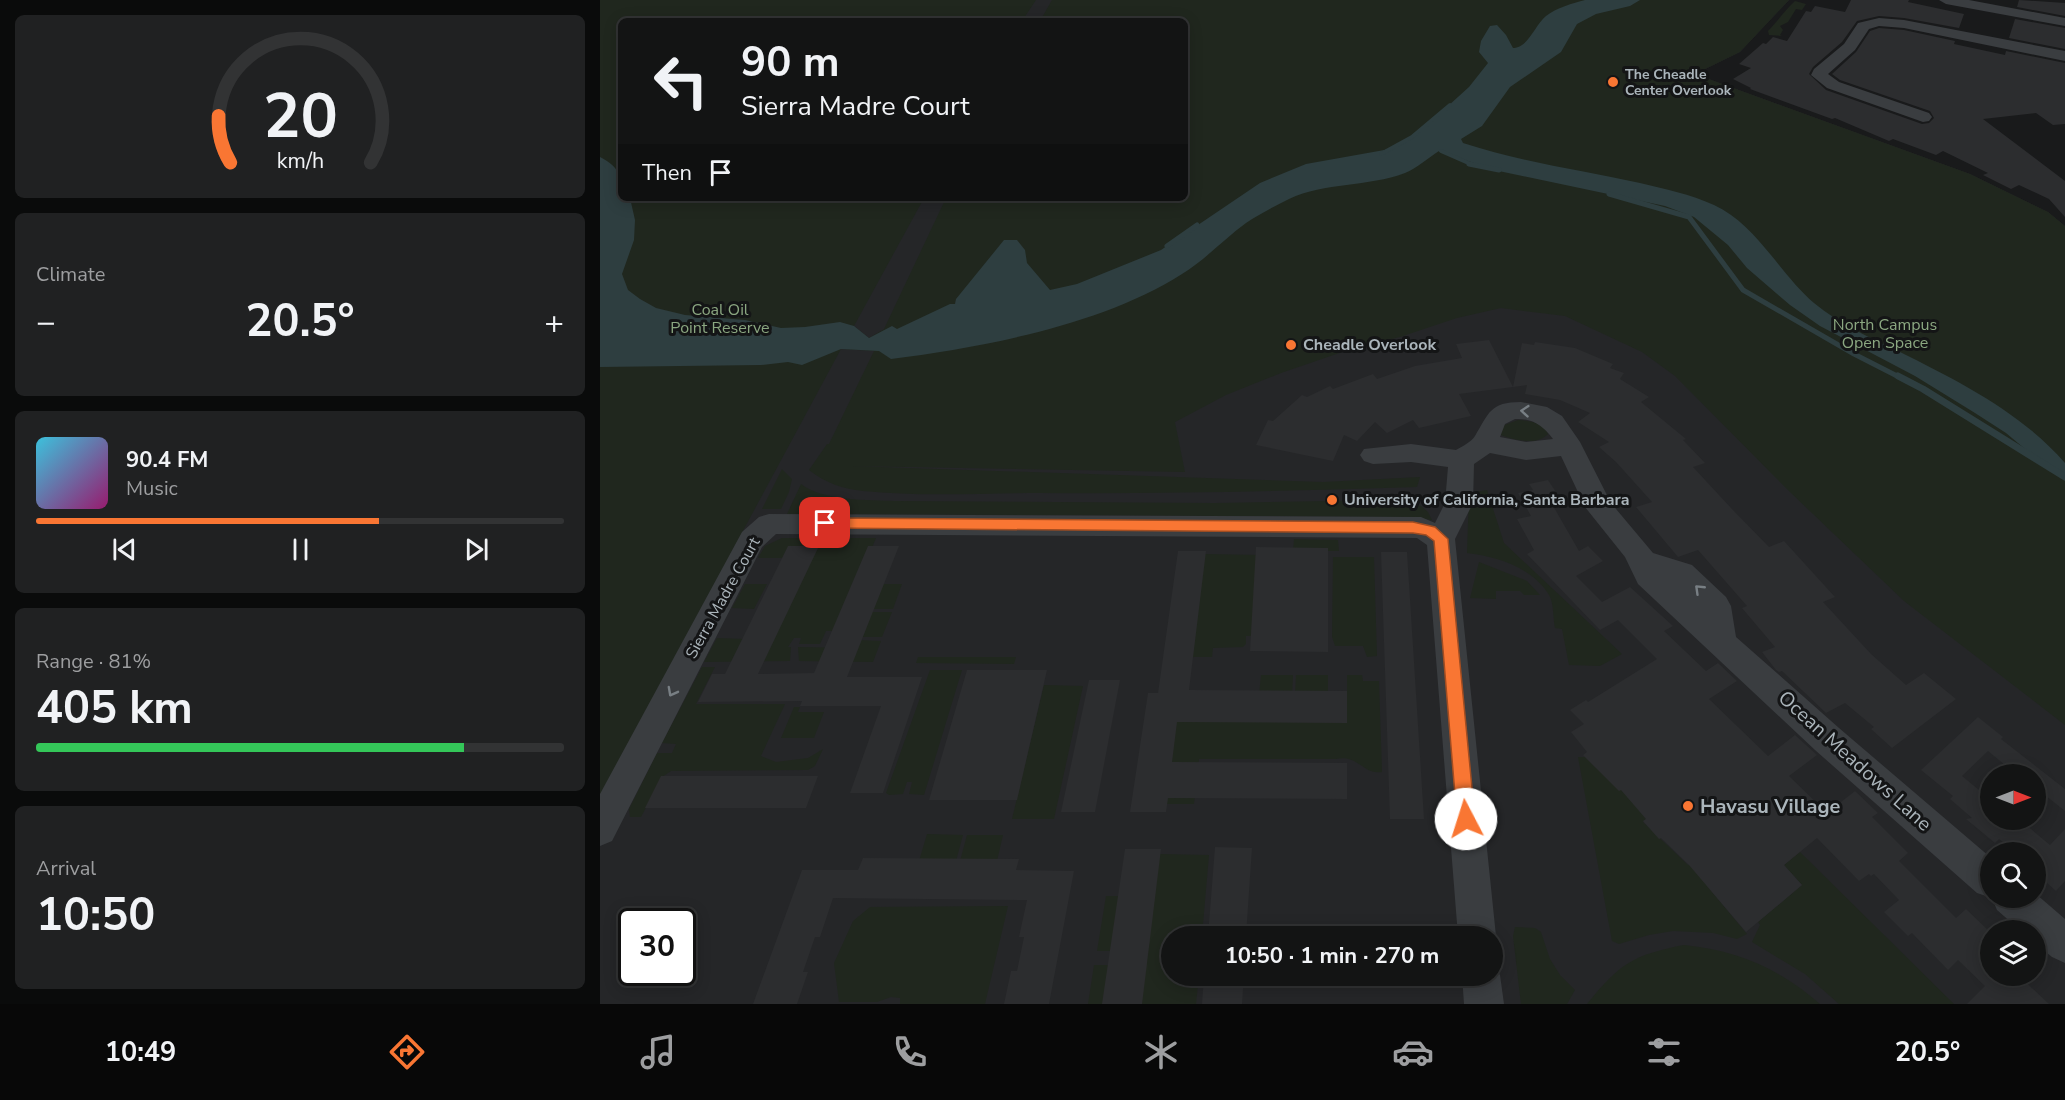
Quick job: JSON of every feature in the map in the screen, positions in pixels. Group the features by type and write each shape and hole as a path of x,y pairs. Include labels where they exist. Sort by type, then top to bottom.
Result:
{"street":[{"path":"1946,0 1993,4 2065,22"},
{"path":"1991,43 1983,12 1993,4"},
{"path":"1923,117 1833,85 1819,75 1820,72 1850,46 1863,26 1873,22 1904,24 2065,56"},
{"name":"Ocean Meadows Lane","path":"1461,460 1485,442 1492,421 1499,414 1521,410 1533,411 1549,420 1568,445 1600,509 1646,562 1648,576 1721,640 1827,739 1980,871"},
{"path":"1485,442 1508,450 1532,453 1568,445"},
{"path":"1373,455 1411,453 1461,460 1459,503 1441,539 1476,926"},
{"name":"Sierra Madre Court","path":"600,829 752,540 769,524 1402,527 1421,528 1441,539"},
{"path":"2023,908 2065,944"},
{"path":"1482,986 1484,1004"}],"shaded area":[{"name":"University of California, Santa Barbara","path":"600,0 1789,0 1740,52 1695,74 1970,174 2048,212 2065,226 2065,1004 600,1004"},
{"path":"1585,0 1640,0 1630,6 1596,14 1577,24 1561,52 1510,87 1482,126 1461,139 1463,143 1529,161 1668,190 1714,205 1743,225 1801,291 1824,311 1966,387 2009,414 2048,445 2065,463 2065,476 2056,475 2006,433 1915,376 1820,326 1790,305 1747,268 1728,245 1694,217 1665,206 1494,170 1439,151 1405,173 1376,181 1317,190 1289,199 1246,223 1182,274 1150,292 1116,307 1041,331 964,348 891,359 879,351 841,349 802,365 788,362 761,365 600,367 600,157 612,165 618,173 618,201 631,201 635,220 634,240 622,274 628,290 640,299 656,308 685,315 745,320 781,328 840,322 854,326 869,338 892,326 897,329 950,304 955,304 956,299 1004,240 1017,240 1025,250 1027,263 1050,290 1077,284 1161,250 1260,183 1306,164 1390,149 1416,135 1469,87 1488,63 1479,52 1481,41 1490,26 1497,25 1513,48 1518,47 1550,13"}],"green space":[{"name":"North Campus Open Space","path":"600,0 1036,0 1024,18 618,18 618,201 922,201 854,326 869,338 884,329 945,201 1188,201 1188,18 1042,18 1052,0 1789,0 1740,52 1695,74 1970,174 2048,212 2065,226 2065,725 1904,601 1790,492 1675,376 1642,352 1565,316 1501,308 1457,318 1400,337 1354,348 1226,395 1175,422 1185,472 851,466 1323,482 1420,477 1417,487 1228,492 952,494 885,493 849,489 828,482 809,470 829,444 874,351 841,349 600,796"},
{"path":"1795,1 1806,4 1802,10 1796,9 1788,22 1780,26 1783,30 1780,35 1782,36 1769,35 1768,31"},
{"path":"1518,420 1539,425 1548,434 1532,441 1501,435 1499,431 1502,426"},
{"path":"782,469 792,479 781,509 762,509"},
{"path":"801,484 810,490 833,497 895,501 1215,503 1390,500 1421,506 1432,520 1411,517 787,514"},
{"path":"1487,490 1504,543 1622,654 1600,666 1569,665 1562,629 1555,628 1551,598 1534,577 1501,560 1467,553 1469,493"},
{"path":"782,538 876,538 837,631 826,631 820,644 799,644 801,638 794,638 788,647 791,647 790,661 704,662 717,638 745,639 786,558 758,558 765,546"},
{"path":"1294,539 1338,540 1339,551 1293,551"},
{"path":"1203,554 1262,555 1257,636 1246,636 1246,644 1243,647 1213,648 1212,657 1191,657"},
{"path":"1333,557 1374,557 1377,656 1367,657 1363,646 1335,646 1332,637"},
{"path":"1479,562 1527,581 1540,595 1524,595 1520,591 1496,591 1496,599 1470,598"},
{"path":"745,584 767,584 754,609 732,608"},
{"path":"880,584 902,584 893,609 870,609"},
{"path":"870,612 892,612 882,637 859,637"},
{"path":"858,640 881,641 873,662 799,661 798,647 854,648"},
{"path":"918,657 1016,657 1014,664 916,663"},
{"path":"702,667 715,667 696,704 785,704 761,756 776,762 808,758 823,749 815,766 808,770 671,771 662,777 641,817 630,817 629,809 657,753 672,753 676,744 662,743"},
{"path":"930,670 962,670 924,795 909,794 912,782 907,782 903,794 889,795 886,793"},
{"path":"1261,675 1293,675 1292,696 1259,695"},
{"path":"1296,675 1328,675 1328,696 1295,695"},
{"path":"1347,675 1362,675 1363,681 1379,681 1382,772 1370,771 1344,758 1199,759 1194,804 1165,804 1176,713 1347,715"},
{"path":"1044,685 1083,686 1054,819 1012,819"},
{"path":"794,707 800,707 798,712 824,712 814,738 781,738"},
{"path":"1578,757 1585,757 1596,768 1598,767 1625,787 1646,819 1643,822 1688,865 1694,861 1708,887 1747,934 1737,939 1713,933 1673,931 1619,944 1612,941"},
{"path":"927,834 963,835 956,861 919,861"},
{"path":"967,835 1003,835 997,861 960,861"},
{"path":"1800,852 1954,1004 1839,1004 1805,974 1752,942 1760,925 1758,922 1802,885 1784,865"},
{"path":"1158,854 1209,855 1203,926 1161,926 1161,986 1198,986 1196,1004 1139,1004"},
{"path":"1106,896 1128,896 1120,951 1097,951"},
{"path":"1008,906 985,1004 900,1004 900,998 891,997 877,1002 839,1002 834,963 853,921 870,907"},
{"path":"1515,927 1535,928 1541,932 1550,959 1560,975 1575,990 1567,1004 1521,1004 1513,936"},
{"path":"1684,945 1723,952 1757,963 1789,980 1820,1004 1587,1004 1609,979 1629,963 1652,953"},
{"path":"1094,965 1117,965 1112,1004 1088,1004"}],"building":[{"path":"1851,0 1909,0 1908,2 1964,14 1959,28 1879,16 1857,21 1842,42 1813,67 1809,74 1826,90 1922,124 1929,123 1934,118 1930,111 1840,80 1832,74 1856,52 1870,31 1879,28 1904,30 2005,55 2006,51 2065,63 2065,124 2053,125 2036,113 1983,119 2065,181 2065,217 2049,199 2019,185 2011,189 1983,175 1988,173 1943,151 1936,155 1893,139 1889,141 1835,118 1832,119 1750,89 1733,79 1751,68 1739,64 1763,43 1766,44 1773,37 1787,41 1806,11 1811,12 1815,6 1845,12"},
{"path":"2019,0 2065,3 2065,16 2017,7"},
{"path":"2015,19 2065,28 2065,49 2009,38"},
{"path":"1489,340 1513,387 1459,394 1471,416 1419,428 1413,420 1387,433 1375,422 1357,441 1344,435 1333,461 1256,445 1268,420 1273,421 1302,395 1307,397 1330,386 1333,389 1373,374 1377,379 1415,366 1462,358 1456,344"},
{"path":"1535,342 1575,348 1613,364 1610,368 1624,373 1620,379 1649,397 1641,402 1686,439 1683,440 1705,463 1693,467 1731,508 1769,547 1784,541 1835,597 1823,602 1871,654 1906,685 1924,673 1956,699 1892,748 1871,729 1874,727 1845,703 1826,713 1782,671 1776,670 1762,652 1775,647 1742,608 1747,606 1698,550 1678,557 1636,507 1652,502 1616,462 1599,447 1609,442 1578,422 1590,413 1560,400 1525,394 1527,385 1513,387 1522,343 1534,345"},
{"path":"1548,480 1558,495 1548,497 1579,551 1588,546 1603,561 1576,576 1602,602 1630,587 1673,626 1664,631 1706,671 1718,663 1737,681 1709,699 1768,756 1795,735 1817,755 1789,776 1827,813 1855,791 1878,813 1872,817 1908,853 1899,861 1956,918 1966,909 1980,922 1980,981 1958,960 1948,970 1912,933 1908,936 1884,912 1899,900 1874,874 1871,876 1869,874 1859,881 1817,838 1784,865 1802,885 1746,932 1689,865 1661,838 1659,839 1643,821 1646,819 1621,790 1619,791 1583,755 1587,752 1571,732 1584,724 1570,710 1586,700 1588,702 1657,659 1618,620 1600,630 1527,554 1534,550 1517,519 1531,516 1518,493 1533,490 1529,484"},
{"path":"788,546 819,546 758,674 814,673 868,546 899,546 847,677 922,677 883,793 850,793 881,706 800,706 802,701 698,702 712,674 725,674"},
{"path":"1256,547 1328,548 1328,652 1250,651"},
{"path":"1178,551 1206,551 1189,690 1347,691 1347,723 1177,722 1172,762 1347,763 1347,799 1168,798 1166,812 1130,812 1148,693 1158,693"},
{"path":"1381,552 1407,552 1424,819 1390,819"},
{"path":"967,670 1047,670 1017,800 929,800"},
{"path":"1089,680 1120,680 1095,812 1061,812"},
{"path":"1978,717 2033,764 2004,764 1988,751 1962,776 1980,791 1980,830 2032,830 2050,845 2065,829 2065,881 2056,891 2046,882 2046,842 2003,842 1999,839 1994,842 1966,819 1972,818 1950,799 1953,796 1921,770"},
{"path":"2046,774 2065,789 2065,811 2046,796"},
{"path":"661,776 818,776 806,808 645,808"},
{"path":"1215,847 1252,848 1247,926 1209,926"},
{"path":"1125,849 1161,849 1142,1004 1102,1004"},
{"path":"863,858 1019,859 1016,870 1074,871 1049,1004 1004,1004 1011,971 1017,971 1024,937 1019,937 1027,900 833,898 820,937 815,937 803,972 808,972 797,1004 753,1004 802,870 858,870"},
{"path":"1203,986 1243,986 1242,1004 1202,1004"},
{"path":"1985,986 2030,986 2049,1004 1967,1004"}],"waterway":[{"path":"1381,154 1412,137 1450,105"},
{"path":"1441,151 1472,165"},
{"path":"1472,165 1499,170"},
{"path":"1609,194 1689,217 1743,290 1854,354 1901,378"},
{"path":"1167,246 1197,225"},
{"path":"1898,376 1923,389 2065,477"}],"place":[{"name":"The Cheadle Center Overlook","path":"1613,82"},
{"name":"Cheadle Overlook","path":"1291,345"},
{"name":"University of California, Santa Barbara","path":"1332,500"},
{"name":"Havasu Village","path":"1688,806"}],"route":[{"path":"825,523 1315,526 1421,528 1430,531 1441,539 1466,819"}],"park label":[{"name":"Coal Oil Point Reserve","path":"720,319"}]}
